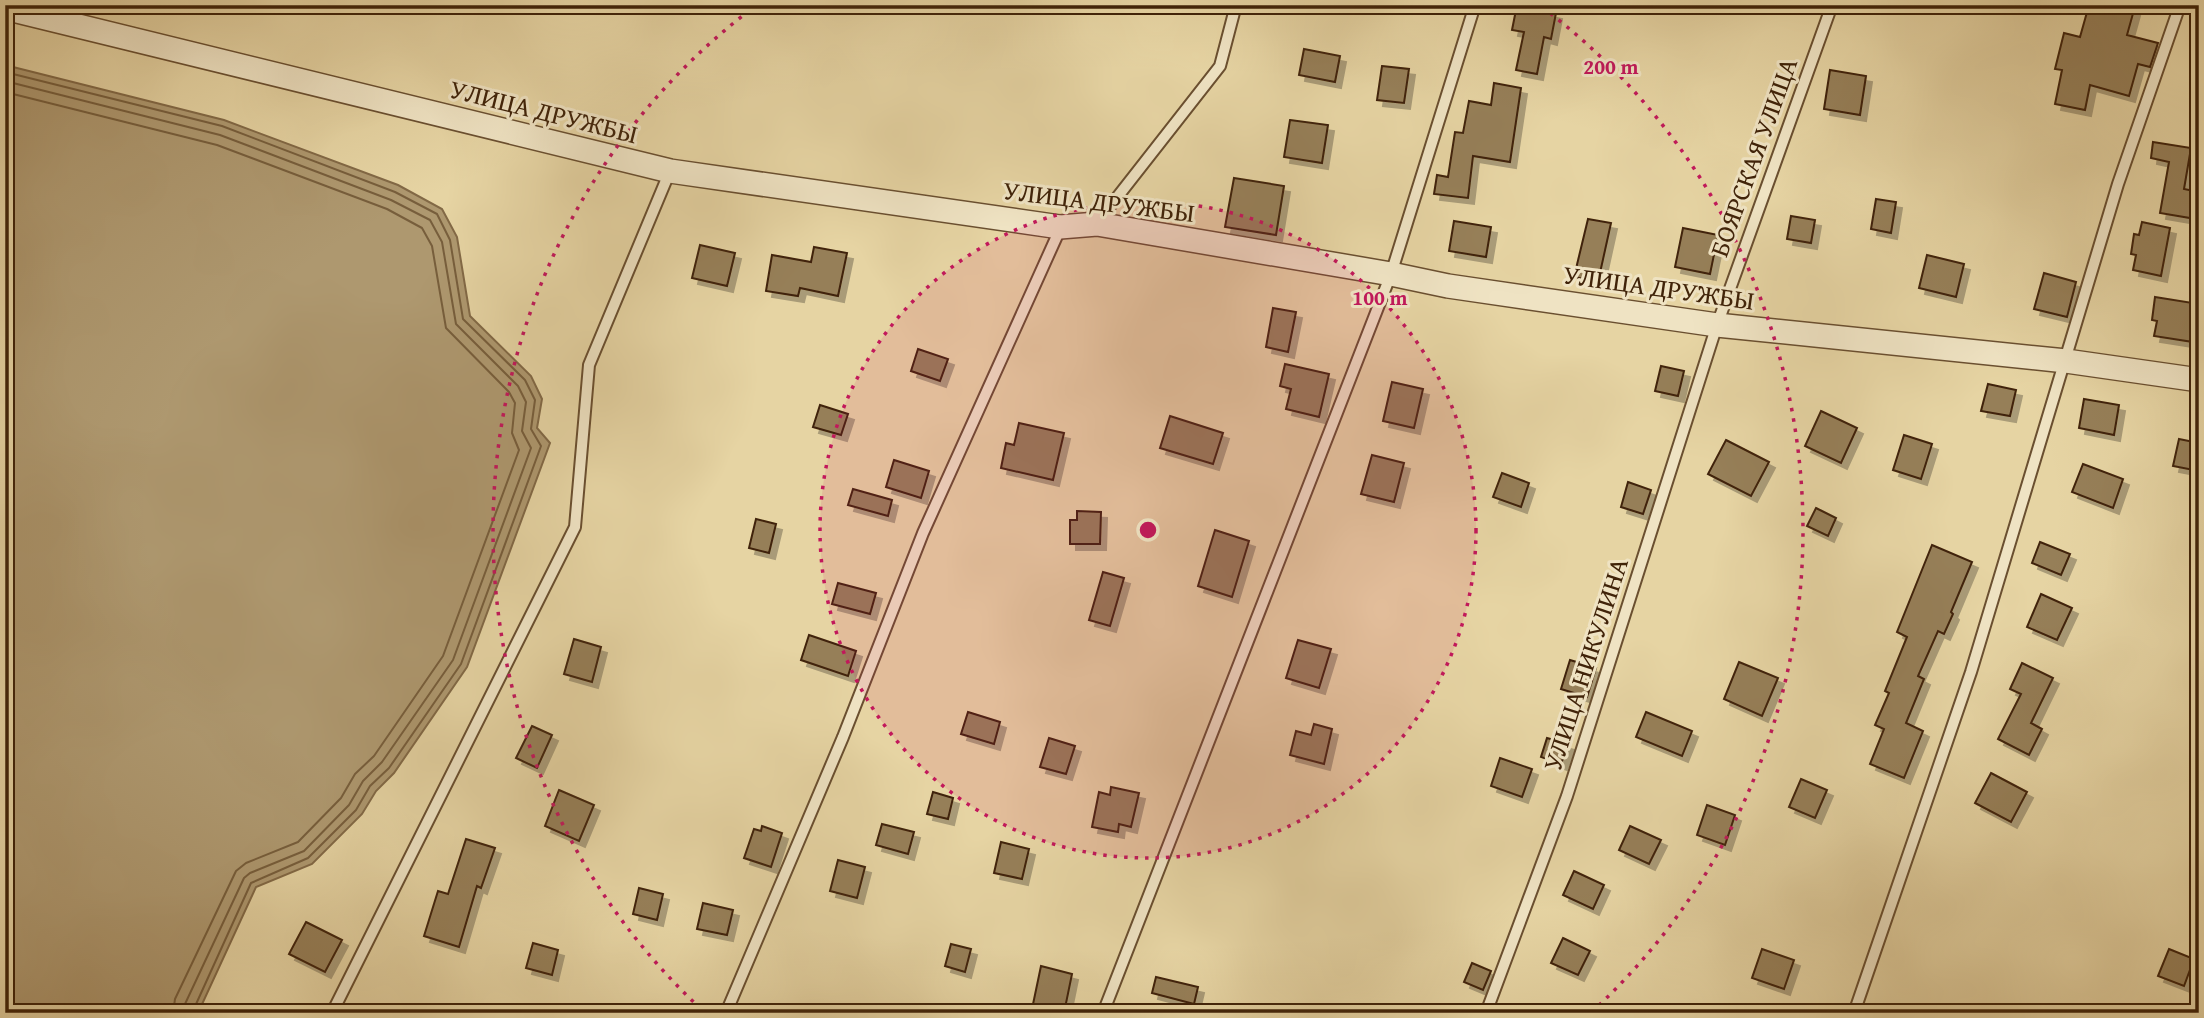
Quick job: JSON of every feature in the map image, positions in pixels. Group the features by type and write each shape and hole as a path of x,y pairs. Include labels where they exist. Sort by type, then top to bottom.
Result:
{"street":[{"name":"УЛИЦА ДРУЖБЫ","path":"5,8 670,171 1060,227"},
{"name":"УЛИЦА ДРУЖБЫ","path":"1097,224 1448,286 1717,325 2066,361 2199,380"}],"lane":[{"path":"726,1013 843,737 923,533 1060,227 1097,224 1220,66 1236,5"},
{"path":"1103,1013 1391,274 1475,5"},
{"name":"БОЯРСКАЯ УЛИЦА","path":"1717,325 1832,5"},
{"path":"1854,1013 1971,671 2118,184 2180,5"},
{"path":"332,1013 575,527 589,365 670,171"},
{"name":"УЛИЦА НИКУЛИНА","path":"1486,1013 1567,796 1717,325"}],"water":[{"path":"5,65 224,120 398,185 442,209 457,237 470,316 531,376 542,399 537,428 550,443 467,667 394,773 376,791 362,814 312,864 256,887 198,1013 5,1013"}],"building":[{"path":"1517,5 1556,13 1551,39 1544,37 1537,74 1516,70 1524,32 1512,30"},
{"path":"2089,5 2129,5 2128,8 2134,10 2127,35 2158,43 2150,67 2138,64 2129,96 2090,85 2085,110 2055,104 2062,70 2055,69 2064,33 2080,37"},
{"path":"1304,49 1340,56 1335,82 1299,75"},
{"path":"1382,66 1409,69 1404,103 1377,100"},
{"path":"1830,70 1866,76 1860,115 1824,109"},
{"path":"1494,83 1521,88 1510,162 1473,156 1468,198 1434,194 1437,175 1448,177 1455,132 1463,133 1469,101 1491,105"},
{"path":"1290,120 1328,125 1322,163 1284,157"},
{"path":"2153,142 2191,148 2184,189 2194,191 2190,218 2160,213 2169,162 2151,158"},
{"path":"1234,178 1284,186 1276,235 1225,227"},
{"path":"1876,199 1896,202 1891,233 1871,229"},
{"path":"1791,216 1815,220 1811,243 1787,239"},
{"path":"1588,219 1611,223 1598,282 1574,277"},
{"path":"1454,221 1491,227 1486,257 1449,251"},
{"path":"2142,222 2170,228 2161,276 2133,270 2136,255 2131,254 2134,234 2139,235"},
{"path":"1683,228 1718,235 1710,274 1675,267"},
{"path":"700,245 735,253 727,286 692,278"},
{"path":"814,247 847,253 838,296 800,288 798,296 766,291 772,255 811,262"},
{"path":"1927,255 1964,264 1956,297 1919,288"},
{"path":"2044,273 2076,282 2067,317 2034,309"},
{"path":"2155,297 2199,304 2199,327 2195,327 2193,342 2154,336 2157,321 2152,320"},
{"path":"1273,308 1296,312 1288,352 1266,347"},
{"path":"918,349 948,359 940,381 911,371"},
{"path":"1285,364 1329,374 1319,417 1286,409 1291,389 1280,386"},
{"path":"1661,366 1684,371 1678,396 1655,391"},
{"path":"1392,382 1423,389 1414,428 1383,421"},
{"path":"1988,384 2016,390 2010,416 1981,411"},
{"path":"2084,399 2119,405 2114,435 2079,428"},
{"path":"820,405 848,414 841,435 813,427"},
{"path":"1821,411 1857,428 1841,463 1805,446"},
{"path":"1170,416 1223,433 1213,464 1160,448"},
{"path":"1019,423 1064,433 1053,480 1001,468 1006,443 1014,445"},
{"path":"1904,435 1932,444 1921,479 1893,470"},
{"path":"2179,439 2199,443 2199,471 2173,466"},
{"path":"1726,440 1769,462 1751,496 1708,474"},
{"path":"1372,455 1404,463 1394,502 1361,494"},
{"path":"894,460 929,471 921,498 886,487"},
{"path":"2083,464 2123,479 2113,508 2072,492"},
{"path":"1502,473 1529,483 1521,507 1493,497"},
{"path":"1628,482 1651,490 1643,514 1621,507"},
{"path":"853,489 892,500 888,516 848,505"},
{"path":"1816,508 1836,518 1828,536 1807,526"},
{"path":"1077,511 1101,512 1100,544 1070,544 1070,520 1077,520"},
{"path":"756,519 776,524 769,553 749,548"},
{"path":"1215,530 1249,541 1232,597 1198,586"},
{"path":"2040,542 2070,554 2061,575 2032,563"},
{"path":"1932,545 1972,562 1944,634 1938,631 1918,676 1924,679 1906,723 1923,731 1904,778 1870,764 1884,729 1875,725 1889,693 1885,691 1907,637 1897,632"},
{"path":"1103,572 1124,578 1110,626 1089,620"},
{"path":"838,583 876,593 870,614 832,604"},
{"path":"2041,594 2072,608 2057,640 2027,627"},
{"path":"809,635 856,651 848,676 801,660"},
{"path":"574,639 601,647 592,682 564,674"},
{"path":"1298,640 1331,649 1319,688 1286,678"},
{"path":"1570,660 1596,668 1587,697 1561,689"},
{"path":"1739,662 1778,678 1762,716 1724,699"},
{"path":"2022,663 2053,678 2031,723 2042,729 2029,755 1998,739 2021,694 2010,689"},
{"path":"968,712 1000,722 994,744 961,734"},
{"path":"1646,712 1692,731 1682,756 1636,737"},
{"path":"1314,724 1332,729 1324,764 1290,755 1296,731 1311,735"},
{"path":"532,726 552,735 537,768 516,758"},
{"path":"1049,738 1075,746 1066,774 1040,767"},
{"path":"1547,738 1568,744 1561,764 1541,757"},
{"path":"1500,758 1532,769 1522,797 1491,786"},
{"path":"1991,773 2027,792 2011,822 1975,803"},
{"path":"1801,779 1827,790 1815,818 1789,807"},
{"path":"1111,787 1139,793 1131,827 1119,824 1118,832 1092,827 1099,792 1110,795"},
{"path":"559,790 594,805 579,841 545,826"},
{"path":"933,792 953,798 948,819 927,814"},
{"path":"1707,805 1735,815 1725,845 1697,835"},
{"path":"882,824 914,832 908,854 876,845"},
{"path":"762,826 782,833 771,867 744,858 754,829 761,831"},
{"path":"1630,826 1661,840 1649,864 1619,850"},
{"path":"466,839 495,848 481,888 477,886 459,947 424,936 438,891 448,894"},
{"path":"1001,842 1029,849 1022,879 994,873"},
{"path":"838,860 865,867 857,898 830,891"},
{"path":"1574,871 1604,885 1593,909 1563,895"},
{"path":"639,888 663,894 657,920 633,914"},
{"path":"703,903 733,910 727,935 697,929"},
{"path":"306,922 342,940 325,972 289,954"},
{"path":"1563,938 1590,951 1578,975 1551,963"},
{"path":"533,943 558,950 552,975 526,968"},
{"path":"951,944 971,949 965,972 945,966"},
{"path":"1762,949 1794,960 1784,989 1752,978"},
{"path":"2169,949 2194,959 2184,986 2158,976"},
{"path":"1472,963 1491,971 1483,990 1464,982"},
{"path":"1041,966 1072,974 1064,1013 1047,1013 1032,1009"},
{"path":"1156,977 1198,987 1194,1004 1152,993"}]}
